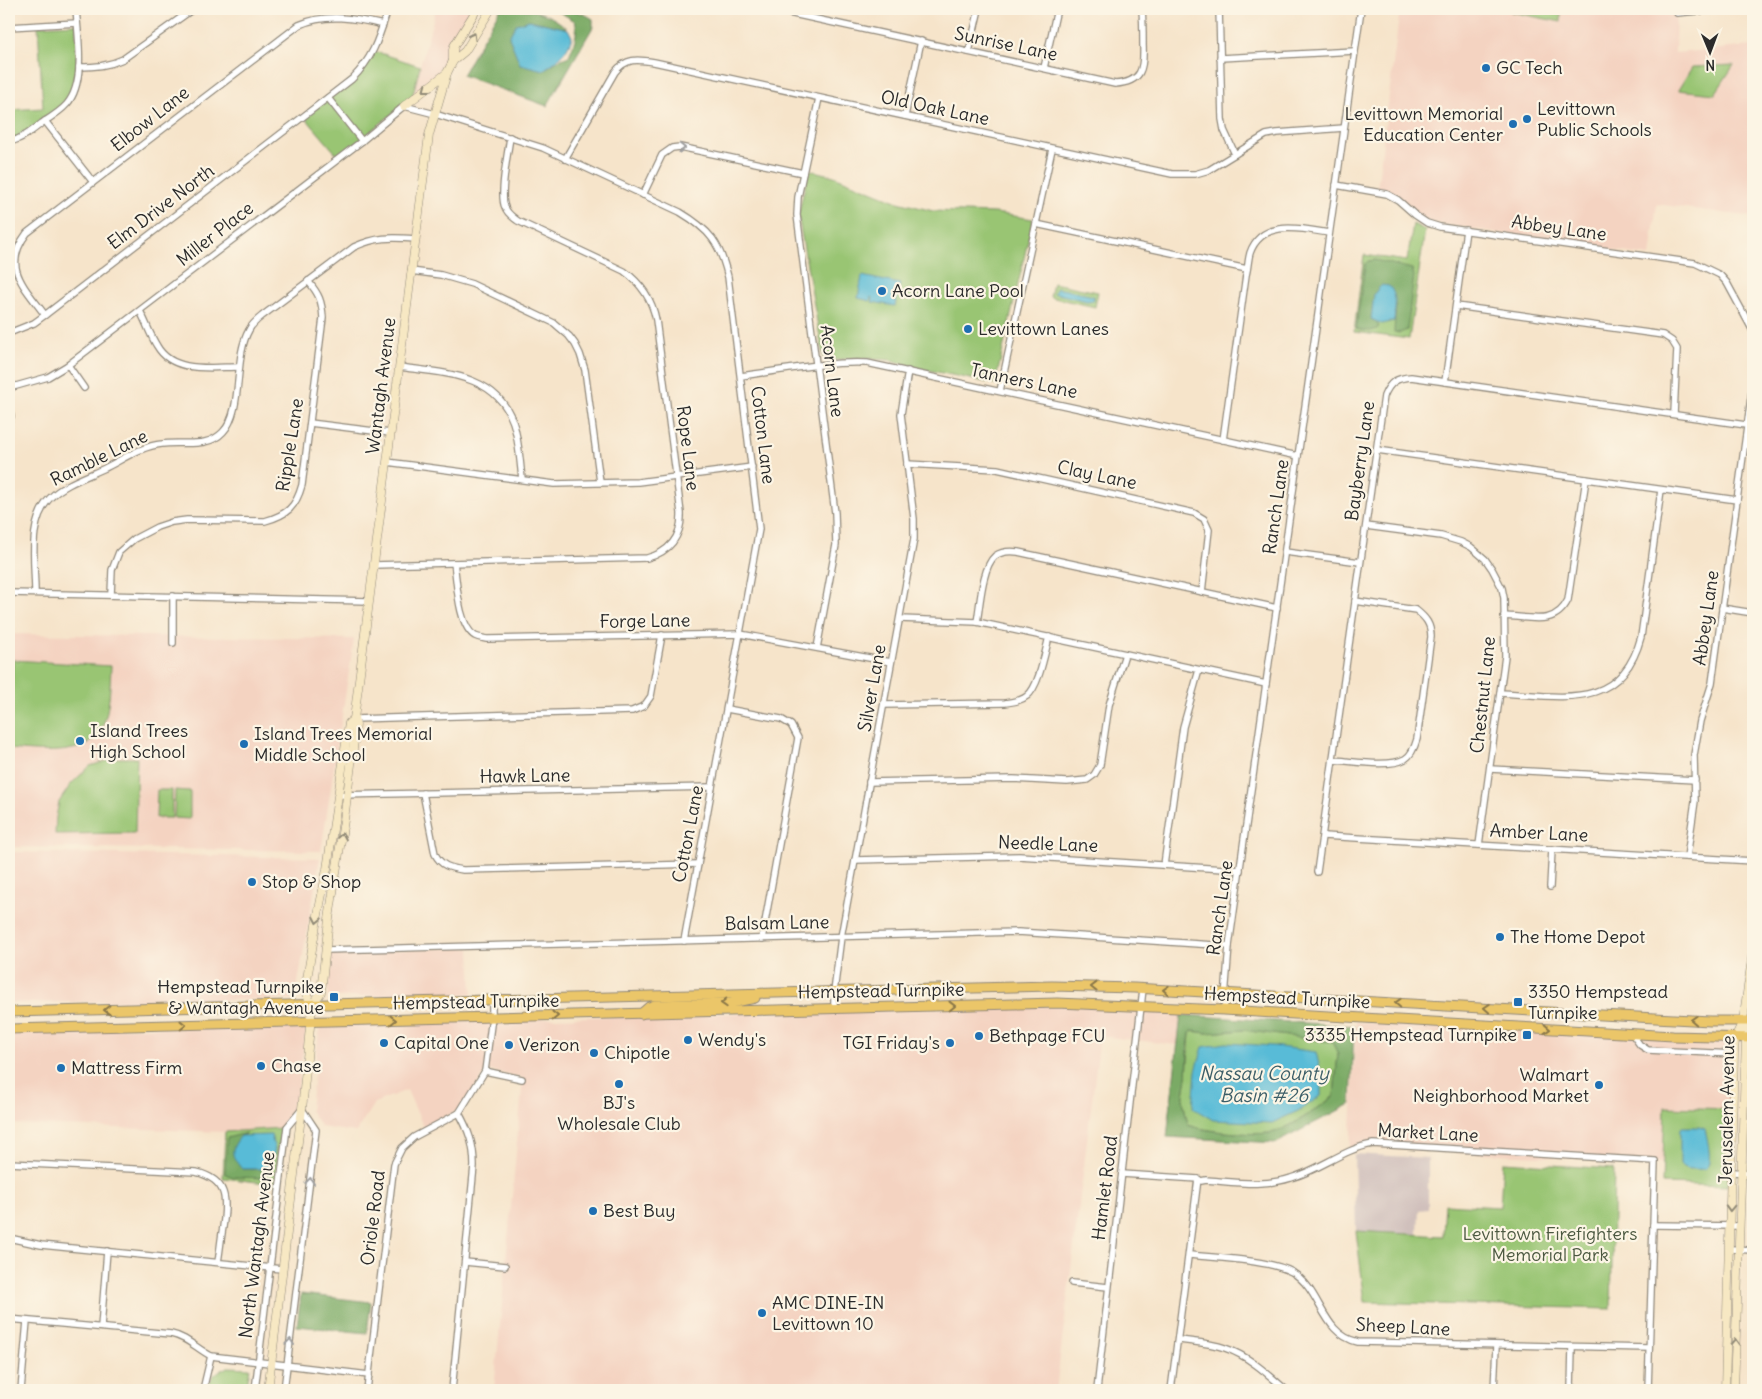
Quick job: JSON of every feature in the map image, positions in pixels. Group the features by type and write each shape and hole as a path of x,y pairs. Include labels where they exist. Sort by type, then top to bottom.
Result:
{"main road":[{"name":"Wantagh Avenue","path":"312,1006 305,991 356,725 354,718 429,136 453,61 452,50 477,9"},
{"name":"Wantagh Avenue","path":"453,61 462,55 491,9"},
{"path":"404,106 448,73"},
{"name":"Wantagh Avenue","path":"310,1021 312,1006 321,992 343,795"},
{"path":"1743,1021 1753,952"},
{"name":"Hempstead Turnpike","path":"9,1012 312,1006 1052,986 1225,993 1637,1017 1753,1021"},
{"path":"641,1014 648,1007 655,1005 730,1003 771,993"},
{"path":"641,1014 642,997"},
{"name":"Hempstead Turnpike","path":"9,1029 1057,1003 1224,1010 1632,1034 1750,1039"},
{"name":"North Wantagh Avenue","path":"268,1390 302,1109 310,1021"},
{"name":"Jerusalem Avenue","path":"1725,1390 1734,1054 1735,1038 1743,1021"},
{"name":"Jerusalem Avenue","path":"1734,1390 1739,1226 1750,1039 1743,1021"}],"street":[{"path":"9,142 24,137 46,121 67,104 72,95 78,80 79,67 76,9"},
{"path":"79,67 97,67 123,60 193,9"},
{"name":"Elm Drive North","path":"9,333 34,322 45,314 352,79 367,62 378,43 388,9"},
{"name":"Sunrise Lane","path":"770,9 1115,84 1130,81 1136,77 1143,67 1142,9"},
{"path":"969,52 979,9"},
{"path":"1044,68 1057,9"},
{"path":"1219,9 1222,119 1224,130 1235,154"},
{"name":"Ranch Lane","path":"1224,1010 1240,870 1361,9"},
{"path":"1677,13 1720,9"},
{"name":"Elbow Lane","path":"45,314 17,273 15,256 27,233 299,24 312,19 326,17 345,18 382,25"},
{"path":"9,27 77,22"},
{"path":"905,116 921,41"},
{"path":"1220,58 1355,51"},
{"name":"Old Oak Lane","path":"565,159 615,72 624,63 634,59 1180,175 1195,174 1209,170 1258,139 1277,133 1344,128"},
{"path":"328,98 362,140"},
{"name":"Acorn Lane","path":"817,648 837,534 836,513 797,215 798,197 819,98"},
{"path":"404,106 435,114"},
{"name":"Miller Place","path":"9,388 48,377 68,365 404,106"},
{"name":"Cotton Lane","path":"435,114 543,148 680,212 694,220 708,232 723,256 728,277 759,529 684,941"},
{"path":"46,121 93,182"},
{"name":"Rope Lane","path":"374,565 647,558 656,556 668,548 680,532 681,513 656,320 650,300 639,283 624,271 509,215 504,206 503,195 510,138"},
{"path":"643,195 662,155 672,148 680,147 803,173"},
{"path":"1000,391 1052,149"},
{"name":"Abbey Lane","path":"1336,185 1387,194 1398,200 1427,223 1440,227 1695,263 1720,275 1727,283 1753,331"},
{"path":"1036,224 1247,269"},
{"path":"1223,440 1250,253 1262,236 1272,230 1288,228 1329,233"},
{"path":"1445,382 1466,230"},
{"name":"Ramble Lane","path":"35,593 36,525 40,513 50,498 65,487 146,448 164,443 204,442 217,437 226,428 232,415 243,346 252,325 354,247 381,238 415,240"},
{"path":"411,271 441,274 472,284 554,323 569,336 580,354 585,370 600,482"},
{"name":"Ripple Lane","path":"111,594 112,570 116,557 134,539 172,522 188,520 265,521 276,518 288,511 296,503 302,485 323,318 322,303 317,292 308,281"},
{"path":"1456,306 1663,335 1672,341 1677,349 1674,414"},
{"path":"140,311 156,346 171,361 189,366 239,367"},
{"name":"Tanners Lane","path":"741,376 856,362 908,371 1298,456"},
{"path":"68,365 84,388"},
{"path":"399,368 465,377 479,382 495,394 504,404 513,421 522,480"},
{"name":"Silver Lane","path":"834,1008 834,992 841,937 914,539 914,518 901,414 908,371"},
{"name":"Bayberry Lane","path":"1317,872 1384,396 1393,381 1400,377 1411,377 1746,425"},
{"name":"Abbey Lane","path":"1688,857 1695,801 1694,755 1700,721 1712,683 1753,383"},
{"path":"9,407 11,416 9,422"},
{"path":"310,423 390,433"},
{"path":"1376,450 1737,500"},
{"path":"386,462 554,484 638,482 752,467"},
{"name":"Clay Lane","path":"906,464 997,469 1194,512 1204,519 1209,530 1202,592"},
{"path":"1504,616 1549,618 1561,612 1565,606 1568,600 1586,479"},
{"path":"1500,693 1583,696 1609,686 1626,671 1634,657 1641,637 1661,490"},
{"name":"Chestnut Lane","path":"1366,526 1441,536 1461,542 1471,547 1485,559 1497,577 1504,598 1506,656 1479,845"},
{"path":"977,622 988,566 994,557 1007,551 1277,608"},
{"path":"1285,552 1360,562"},
{"name":"Forge Lane","path":"454,563 462,617 469,631 478,637 487,639 740,634 891,662"},
{"path":"9,593 369,601"},
{"path":"173,643 174,596"},
{"path":"1333,760 1396,762 1409,756 1414,749 1417,739 1425,683 1431,637 1430,625 1424,616 1416,610 1355,601"},
{"path":"1722,608 1753,613"},
{"path":"900,619 977,622 1266,684"},
{"path":"354,718 632,711 644,706 651,696 662,635"},
{"path":"884,705 1005,703 1020,700 1029,695 1034,687 1049,637"},
{"path":"870,782 1013,779 1079,782 1087,780 1094,775 1100,765 1109,705 1124,654"},
{"path":"1164,865 1183,727 1199,670"},
{"path":"727,709 781,719 791,725 798,738 762,939"},
{"path":"1490,769 1695,780"},
{"name":"Hawk Lane","path":"343,795 712,787"},
{"path":"424,793 435,854 440,862 451,868 482,869 698,864"},
{"name":"Amber Lane","path":"1322,836 1753,861"},
{"path":"1550,887 1552,849"},
{"name":"Needle Lane","path":"855,860 1019,856 1240,870"},
{"name":"Balsam Lane","path":"326,950 1018,932 1230,946"},
{"name":"Hamlet Road","path":"1097,1390 1143,989"},
{"name":"Oriole Road","path":"367,1390 394,1164 402,1148 414,1137 459,1113 486,1071 492,1000"},
{"path":"1632,1034 1640,1045 1648,1050 1734,1054"},
{"path":"486,1071 522,1079"},
{"path":"284,1390 316,1130 302,1109"},
{"name":"North Wantagh Avenue","path":"255,1390 286,1126 302,1109"},
{"path":"452,1390 474,1166 474,1150 471,1139 459,1113"},
{"name":"Market Lane","path":"1122,1174 1201,1181 1258,1183 1280,1181 1301,1175 1352,1149 1373,1144 1652,1160 1655,1161 1653,1225"},
{"path":"9,1163 196,1172 206,1175 215,1180 221,1187 226,1201 218,1262"},
{"path":"1731,1172 1753,1173"},
{"path":"1172,1390 1198,1180"},
{"path":"1648,1390 1653,1225 1739,1226"},
{"path":"9,1238 41,1245 282,1269"},
{"path":"1729,1249 1753,1250"},
{"path":"101,1327 107,1251"},
{"name":"Sheep Lane","path":"1190,1255 1270,1265 1292,1272 1311,1290 1333,1328 1351,1341 1496,1346 1649,1348"},
{"path":"465,1262 505,1266"},
{"path":"1072,1283 1108,1287"},
{"path":"9,1319 179,1335 211,1356 369,1376"},
{"path":"20,1390 26,1321"},
{"path":"1179,1340 1218,1346 1240,1354 1259,1366 1286,1390"},
{"path":"1494,1390 1496,1346"},
{"path":"1571,1390 1572,1347"},
{"path":"203,1390 211,1356"}],"shaded area":[{"path":"436,9 475,9 469,18 446,72 412,98 420,66"},
{"name":"Levittown Public Schools","path":"1400,9 1676,9 1675,53 1753,46 1753,217 1657,204 1650,256 1427,222 1395,198 1377,190"},
{"path":"9,634 354,639 321,851 9,847"},
{"path":"9,852 320,858 295,999 9,1003"},
{"path":"470,948 472,994 328,997 330,952"},
{"path":"1098,1004 1181,1010 1178,1045 1100,1036 1056,1390 494,1390 523,1078 487,1070 460,1109 424,1128 407,1090 374,1103 356,1132 321,1127 310,1110 320,1024"},
{"path":"1356,1022 1733,1040 1731,1109 1666,1107 1663,1163 1374,1147 1350,1152"},
{"path":"307,1024 294,1114 281,1128 225,1132 9,1124 9,1031"},
{"path":"1752,1044 1753,1137 1748,1137"},
{"path":"1354,1154 1428,1158 1428,1209 1419,1210 1418,1234 1356,1231"}],"green space":[{"path":"500,9 520,9 544,14 560,22 568,29 529,20 543,70 569,56 576,35 575,21 554,9 574,11 593,19 593,27 547,106 462,75"},
{"path":"1511,9 1561,9 1561,22 1511,12"},
{"path":"76,24 77,79 66,103 23,136 9,141 9,110 43,108 38,26"},
{"path":"374,51 420,66 412,98 339,157 304,116 363,70"},
{"path":"1734,65 1715,94 1678,90 1692,67"},
{"path":"809,170 834,176 898,202 933,211 995,213 1033,219 995,384 918,368 891,360 855,358 824,361 798,215"},
{"path":"1413,224 1425,230 1409,339 1354,332 1364,255 1407,261"},
{"path":"1375,260 1412,269 1414,276 1407,330 1400,333 1394,332 1396,305 1371,319 1376,321 1379,327 1377,329 1368,331 1356,329 1365,264 1368,261"},
{"path":"1053,283 1098,292 1095,307 1050,297"},
{"path":"13,660 111,666 107,713 102,728 95,738 86,745 60,751 9,749"},
{"path":"116,758 137,758 135,833 55,834 59,802 71,784 90,766"},
{"path":"157,790 172,790 172,818 156,818"},
{"path":"175,790 190,791 190,819 174,818"},
{"path":"1181,1015 1354,1026 1351,1104 1276,1143 1167,1137","holes":["1243,1030 1332,1042 1338,1054 1334,1096 1294,1123 1277,1131 1261,1134 1217,1131 1188,1125 1183,1101 1187,1077 1188,1048 1192,1031 1207,1033"]},
{"name":"Nassau County Basin #26","path":"1243,1030 1332,1042 1338,1053 1334,1096 1294,1123 1270,1133 1229,1132 1188,1125 1183,1101 1187,1077 1190,1033 1192,1031 1207,1033"},
{"path":"1665,1107 1731,1109 1728,1186 1662,1184"},
{"path":"281,1128 275,1184 223,1178 225,1132"},
{"path":"246,1133 241,1136 242,1169 260,1169 265,1175 264,1178 233,1177 225,1174 227,1138"},
{"name":"Levittown Firefighters Memorial Park","path":"1503,1162 1614,1169 1611,1309 1365,1302 1356,1231 1443,1236 1445,1204 1500,1207"},
{"path":"301,1294 371,1302 367,1333 297,1326"},
{"path":"228,1367 250,1368 246,1390 208,1390 214,1375"}],"water":[{"path":"529,20 568,29 572,37 561,56 543,70 520,64 509,37 516,24"},
{"name":"Acorn Lane Pool","path":"862,276 900,284 895,306 872,302 873,298 871,297 870,301 858,298"},
{"path":"1381,285 1389,286 1394,294 1395,302 1394,321 1382,324 1371,319 1374,294"},
{"path":"1057,288 1093,296 1094,300 1087,301 1054,293"},
{"name":"Nassau County Basin #26","path":"1226,1043 1273,1046 1316,1052 1321,1073 1321,1096 1298,1111 1272,1123 1213,1120 1193,1108 1196,1071 1203,1047"},
{"path":"1682,1127 1705,1129 1709,1156 1706,1168 1688,1169 1680,1164 1680,1130"},
{"path":"271,1135 275,1149 271,1165 260,1169 242,1169 233,1153 233,1149 241,1136"}],"place":[{"name":"GC Tech","path":"1486,68"},
{"name":"Levittown Public Schools","path":"1527,119"},
{"name":"Levittown Memorial Education Center","path":"1513,124"},
{"name":"Acorn Lane Pool","path":"882,291"},
{"name":"Levittown Lanes","path":"968,329"},
{"name":"Island Trees High School","path":"80,741"},
{"name":"Island Trees Memorial Middle School","path":"244,744"},
{"name":"Stop & Shop","path":"252,882"},
{"name":"The Home Depot","path":"1500,937"},
{"name":"Hempstead Turnpike & Wantagh Avenue","path":"334,997"},
{"name":"3350 Hempstead Turnpike","path":"1518,1002"},
{"name":"3335 Hempstead Turnpike","path":"1527,1035"},
{"name":"Bethpage FCU","path":"979,1036"},
{"name":"Wendy's","path":"688,1040"},
{"name":"Capital One","path":"384,1043"},
{"name":"TGI Friday's","path":"950,1043"},
{"name":"Verizon","path":"509,1045"},
{"name":"Chipotle","path":"594,1053"},
{"name":"Chase","path":"261,1066"},
{"name":"Mattress Firm","path":"61,1068"},
{"name":"BJ's Wholesale Club","path":"619,1084"},
{"name":"Walmart Neighborhood Market","path":"1599,1085"},
{"name":"Best Buy","path":"593,1211"},
{"name":"AMC DINE-IN Levittown 10","path":"762,1313"}]}
